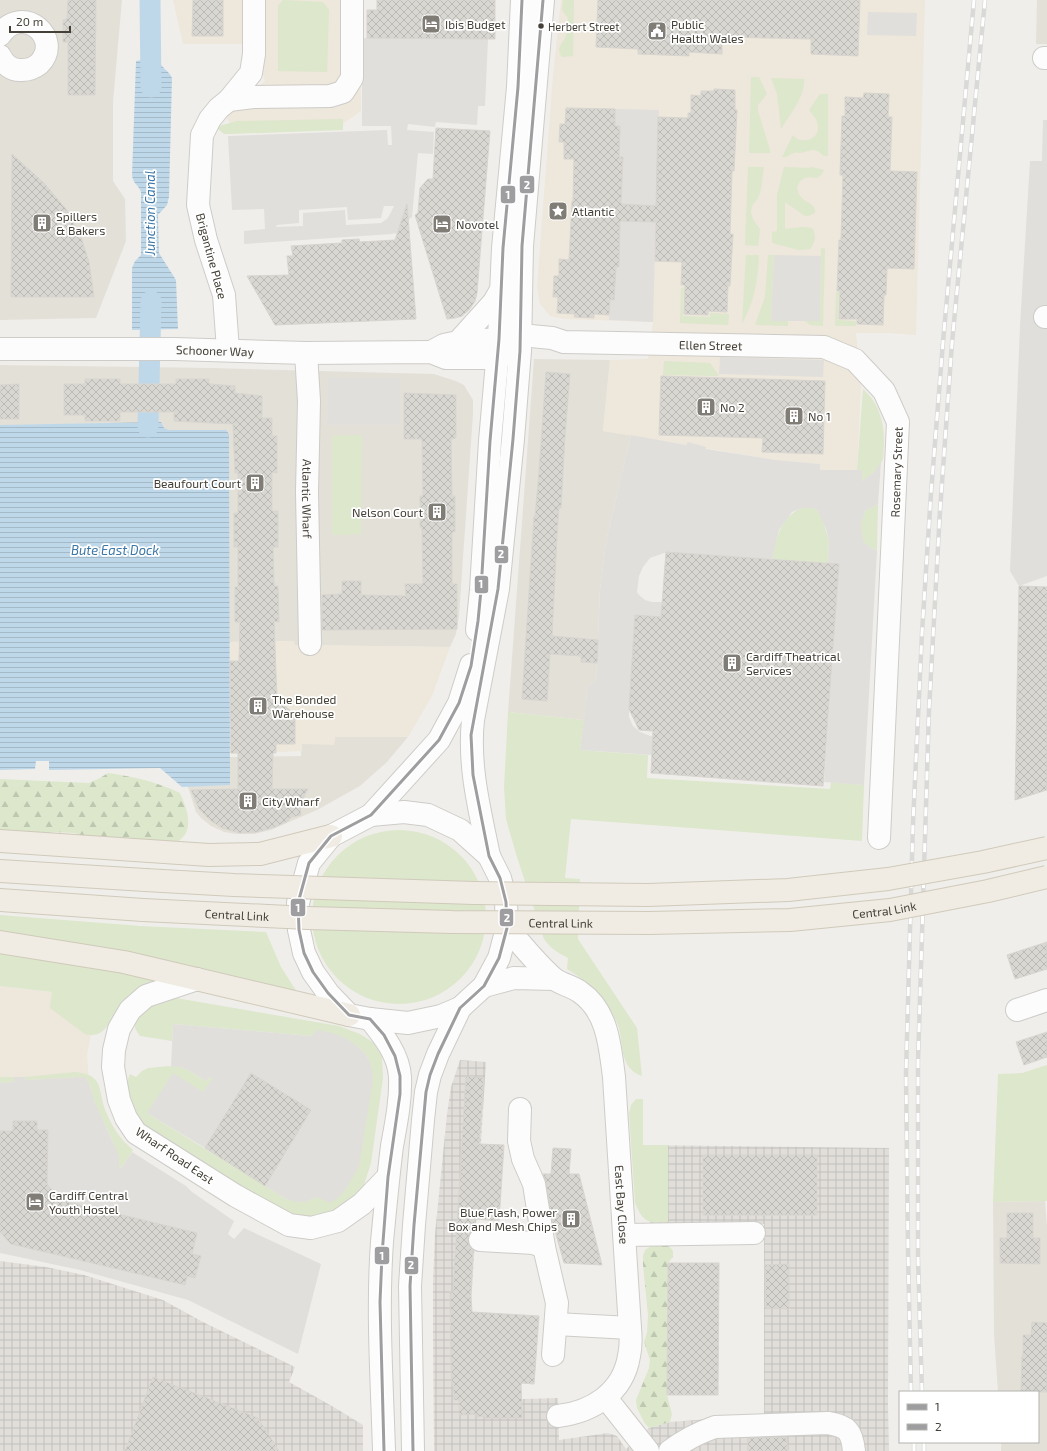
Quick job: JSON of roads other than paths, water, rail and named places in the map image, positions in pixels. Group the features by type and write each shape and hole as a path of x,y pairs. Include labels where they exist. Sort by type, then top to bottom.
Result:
{"main road":[{"path":"0,841 222,855 260,854 331,836"},
{"path":"0,871 234,885 474,893 648,895 788,890 888,879 983,862 1047,848"},
{"name":"Central Link","path":"0,900 143,910 315,918 452,922 649,923 790,920 890,910 988,891 1047,877"},
{"path":"0,942 124,962 360,1017"}],"street":[{"name":"Brigantine Place","path":"228,350 224,295 206,240 198,205 202,135 210,119 229,100 250,73 254,54 254,0"},
{"path":"229,100 253,97 330,96 343,92 352,78 352,0"},
{"path":"384,1451 380,1302 382,1242 388,1177 400,1094 400,1076 395,1056 384,1035 328,993 313,972 304,953 299,930 298,903 309,863 331,836 371,815 439,740 459,702 471,666 481,597 502,288 503,248 518,87 522,0"},
{"path":"360,1017 408,1023 441,1016 460,1008 484,986 500,958 507,928 506,902 500,878 489,856 473,775 471,734 476,700 498,589 514,439 520,343 522,246 543,0"},
{"path":"0,35 4,29 11,24 26,22 33,24 40,29 47,44 46,52 42,60 29,70 20,71 12,68 2,61"},
{"path":"458,342 494,302 502,288"},
{"name":"Schooner Way","path":"431,352 444,345 458,342 498,348"},
{"name":"Ellen Street","path":"498,348 520,343 557,348 564,342 824,347 854,360"},
{"name":"Schooner Way","path":"0,349 122,348 306,353 431,352 446,358 498,348"},
{"name":"Atlantic Wharf","path":"306,353 309,401 307,492 310,644"},
{"name":"Rosemary Street","path":"854,360 884,391 898,422 879,838"},
{"path":"371,815 404,812 428,815 460,830 489,856"},
{"name":"East Bay Close","path":"507,928 531,956 554,979 580,991 590,1000 599,1012 610,1042 614,1077 631,1345 629,1358 617,1384 606,1398 586,1410 558,1416"},
{"name":"East Bay Close","path":"484,986 514,978 554,979"},
{"name":"Wharf Road East","path":"197,979 146,996 130,1010 119,1029 114,1050 113,1067 119,1100 126,1118 136,1133 236,1196 289,1225 311,1228 338,1221 362,1204 388,1177"},
{"path":"1017,1010 1047,1000"},
{"path":"413,1451 410,1286 426,1092 430,1075 438,1054 460,1008"},
{"path":"520,1109 518,1141 523,1159 534,1184 544,1247 557,1303 553,1355"},
{"path":"625,1235 754,1234"},
{"path":"480,1240 533,1243 544,1247"},
{"path":"556,1324 630,1328"},
{"path":"606,1398 648,1451"},
{"path":"670,1451 682,1442 715,1427 828,1423 838,1425 850,1433 853,1440 854,1451"}],"water":[{"path":"143,0 157,0 158,38 144,38"},
{"path":"143,59 159,59 161,65 172,78 169,197 167,205 158,215 159,253 176,280 178,329 132,330 132,268 135,261 141,255 141,192 133,180 132,175 136,61"},
{"name":"Bute East Dock","path":"161,422 164,428 169,430 226,430 229,434 230,785 182,787 160,768 49,770 49,761 36,761 35,769 0,770 0,425"}],"waterway":[{"name":"Junction Canal","path":"150,0 151,87"},
{"name":"Junction Canal","path":"148,427 151,301"}],"railway":[{"path":"911,1391 906,1073 913,823 922,633 931,493 974,0"},
{"path":"922,1391 918,1258 918,1062 929,710 940,511 952,343 985,0"},
{"path":"914,1443 914,1451"},
{"path":"924,1443 924,1451"}],"place":[{"name":"Ibis Budget","path":"431,24"},
{"name":"Herbert Street","path":"541,26"},
{"name":"Public Health Wales","path":"657,31"},
{"name":"Atlantic","path":"558,211"},
{"name":"Spillers & Bakers","path":"42,223"},
{"name":"Novotel","path":"442,224"},
{"name":"No 2","path":"706,407"},
{"name":"No 1","path":"794,416"},
{"name":"Beaufourt Court","path":"255,483"},
{"name":"Nelson Court","path":"437,512"},
{"name":"Cardiff Theatrical Services","path":"732,663"},
{"name":"The Bonded Warehouse","path":"258,706"},
{"name":"City Wharf","path":"248,801"},
{"name":"Cardiff Central Youth Hostel","path":"35,1202"},
{"name":"Blue Flash, Power Box and Mesh Chips","path":"571,1219"}]}
